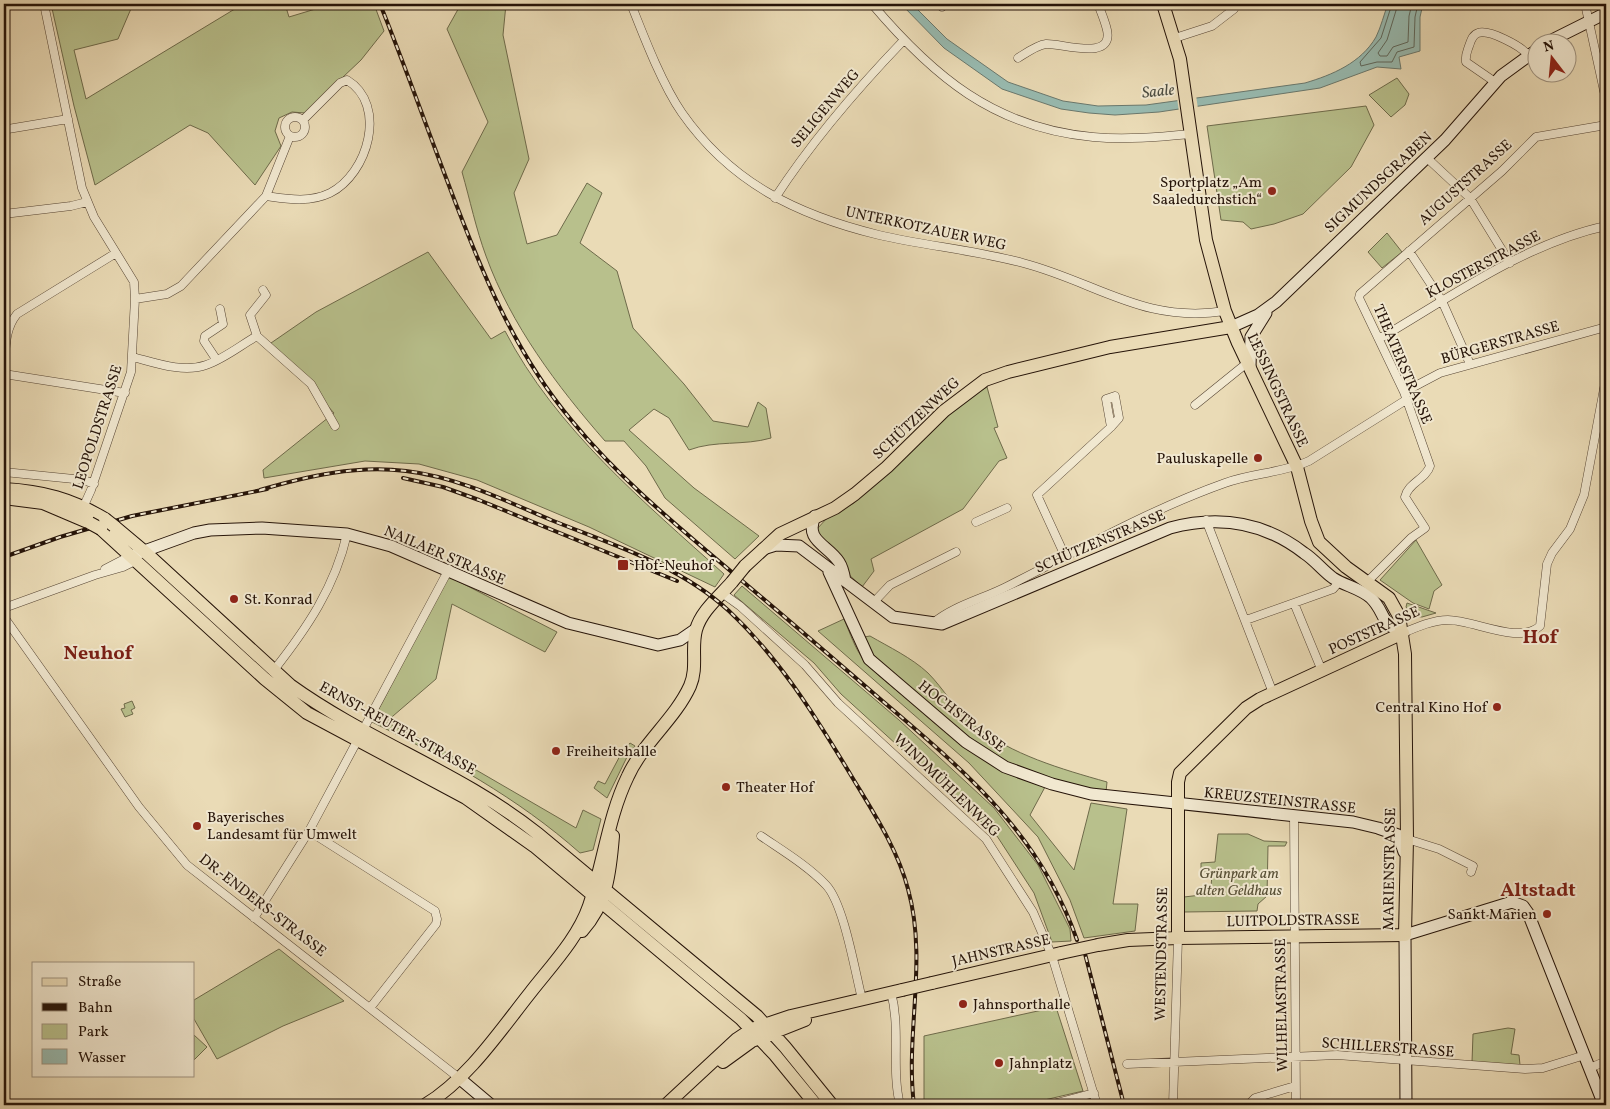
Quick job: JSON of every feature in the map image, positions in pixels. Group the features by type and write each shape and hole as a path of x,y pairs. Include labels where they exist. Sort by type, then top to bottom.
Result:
{"main road":[{"path":"1163,4 1175,38"},
{"name":"LESSINGSTRASSE","path":"1175,38 1184,82 1206,240 1231,327 1297,467 1311,521 1319,542 1367,588 1383,593 1393,603 1398,612 1403,634"},
{"name":"SCHÜTZENWEG","path":"759,551 788,528 835,508 855,494 977,384 992,377 1110,347 1231,327"},
{"name":"ERNST-REUTER-STRASSE","path":"4,489 46,493 107,525 284,696 307,713 359,735 485,796 517,817 601,885 769,1029 832,1105"},
{"name":"ERNST-REUTER-STRASSE","path":"4,498 43,503 81,512 90,523 107,525"},
{"path":"425,1105 447,1090 459,1078 555,961 597,898 601,885 609,823 618,798 636,760 689,687 693,675 696,629 702,616 759,551"},
{"name":"ERNST-REUTER-STRASSE","path":"138,555 316,704 359,735 487,812 597,898 756,1033 816,1105"},
{"name":"POSTSTRASSE","path":"1178,804 1180,772 1246,708 1273,693 1403,634"},
{"name":"MARIENSTRASSE","path":"1403,634 1405,935"},
{"name":"WESTENDSTRASSE","path":"1178,804 1178,938"},
{"name":"LUITPOLDSTRASSE","path":"1178,938 1405,935"},
{"name":"JAHNSTRASSE","path":"756,1033 862,999 1057,954 1098,945 1141,939 1178,938"},
{"path":"669,1104 737,1039 756,1033"}],"street":[{"name":"LEOPOLDSTRASSE","path":"44,4 87,202 134,282 133,358 125,393 94,484 81,512"},
{"name":"UNTERKOTZAUER WEG","path":"630,4 649,48 681,112 718,157 775,198 821,219 880,235 970,250 1024,263 1147,309 1182,314 1225,311"},
{"path":"872,4 903,41 976,101 1004,116 1050,130 1092,137 1139,138 1191,129"},
{"path":"1018,58 1045,44 1088,49 1100,47 1107,38 1107,31 1098,4"},
{"path":"1585,4 1606,100"},
{"path":"1175,38 1212,26 1234,9"},
{"path":"1567,32 1606,13"},
{"path":"1495,82 1466,62 1466,54 1472,38 1477,34 1485,32 1528,50"},
{"name":"SELIGENWEG","path":"775,198 822,131 861,85 903,41"},
{"name":"SIGMUNDSGRABEN","path":"1231,327 1258,315 1276,302 1456,129 1495,82 1528,56"},
{"path":"266,196 304,200 331,192 342,184 360,162 366,150 370,123 361,93 347,80 340,83 303,120"},
{"path":"295,116 303,120 306,127 304,133 299,136 290,136 284,128 289,118 295,116"},
{"path":"8,129 68,119"},
{"name":"AUGUSTSTRASSE","path":"1359,296 1536,137 1606,125"},
{"path":"135,299 167,294 181,286 266,196 290,136"},
{"path":"1427,158 1470,198 1510,263"},
{"path":"4,214 71,206 87,202"},
{"name":"KLOSTERSTRASSE","path":"1379,339 1510,263 1564,237 1606,226"},
{"path":"1409,251 1442,301 1470,364"},
{"path":"4,369 9,324 17,314 116,253"},
{"path":"263,290 266,295 251,311 250,315 257,336 311,384 336,426"},
{"name":"THEATERSTRASSE","path":"1359,296 1405,396 1429,464 1427,472 1406,493 1406,501 1426,527 1408,541 1367,588"},
{"path":"1195,405 1249,366 1251,337 1264,316 1276,302"},
{"path":"216,359 204,340 205,336 223,324 220,309"},
{"name":"BÜRGERSTRASSE","path":"1297,467 1440,373 1606,327"},
{"path":"133,358 185,368 207,364 257,336"},
{"path":"4,374 125,393"},
{"name":"POSTSTRASSE","path":"1403,634 1431,623 1448,620 1505,632 1528,632 1537,629 1542,623 1547,564 1574,520 1587,485 1606,378"},
{"path":"1065,556 1037,495 1111,427"},
{"path":"934,623 945,614 1005,588 1148,514 1224,483 1265,472 1297,467"},
{"path":"4,472 84,480 94,484"},
{"path":"976,522 1007,508"},
{"path":"815,516 811,528 813,534 839,562 845,581"},
{"path":"1206,520 1273,693"},
{"name":"SCHÜTZENSTRASSE","path":"759,551 771,546 790,544 807,551 893,617 934,623 949,622 1170,528 1206,520 1241,523 1271,532 1294,545 1339,582 1367,588"},
{"name":"NAILAER STRASSE","path":"138,555 194,533 210,530 262,528 347,534 391,546 449,569 546,615 640,642 664,644 680,640 696,629"},
{"path":"274,670 306,629 323,600 341,560 347,534"},
{"path":"874,603 890,585 956,552"},
{"path":"4,608 95,575 138,555"},
{"name":"HOCHSTRASSE","path":"824,565 835,582 865,652 874,664 966,742 993,760 1021,774 1052,784 1116,798 1178,804"},
{"path":"254,918 310,831 359,735 449,569"},
{"path":"1246,620 1333,589 1339,582"},
{"name":"WINDMÜHLENWEG","path":"722,594 740,606 806,664 838,703 986,839 1034,912 1057,954 1097,1105"},
{"name":"POSTSTRASSE","path":"1294,604 1322,671"},
{"name":"DR.-ENDERS-STRASSE","path":"4,617 139,806 187,865 491,1105"},
{"name":"KREUZSTEINSTRASSE","path":"1178,804 1294,815 1378,828 1396,833 1404,839 1439,849 1473,866 1471,872"},
{"name":"WILHELMSTRASSE","path":"1294,815 1296,1105"},
{"name":"KREUZSTEINSTRASSE","path":"1378,828 1394,826 1404,816"},
{"path":"310,831 435,911 437,915 436,924 370,1008"},
{"path":"761,836 827,886 840,916 862,999"},
{"name":"LUITPOLDSTRASSE","path":"1405,935 1494,906 1509,902 1520,904 1528,913 1585,1055"},
{"name":"MARIENSTRASSE","path":"1405,935 1406,1105"},
{"name":"WESTENDSTRASSE","path":"1173,1105 1178,938"},
{"path":"896,991 895,1076 900,1105"},
{"name":"SCHILLERSTRASSE","path":"1127,1064 1175,1064 1337,1055 1535,1069 1585,1055"},
{"path":"1585,1055 1604,1105"},
{"path":"1590,1068 1606,1061"},
{"path":"1248,1105 1255,1098 1295,1086"},
{"path":"1050,1105 1094,1093"}],"green space":[{"path":"51,4 133,4 118,39 74,50 86,99 243,4 285,4 289,17 332,4 374,4 384,31 361,60 305,113 292,112 279,118 275,131 281,146 255,185 208,133 190,125 95,185 74,106"},
{"path":"461,4 506,4 503,35 529,159 514,193 527,244 557,235 587,183 602,193 580,243 617,271 633,328 684,384 713,421 748,427 758,402 766,408 771,438 750,442 709,445 689,450 669,418 654,409 629,430 694,488 759,536 735,559 665,498 646,466 624,441 605,441 570,399 537,354 496,282 482,246 462,172 488,122 447,29"},
{"path":"1397,78 1409,94 1405,105 1391,117 1369,95"},
{"name":"Sportplatz „Am Saaledurchstich“","path":"1366,106 1374,125 1351,167 1303,214 1274,224 1251,229 1243,222 1221,220 1207,126"},
{"path":"1387,233 1402,252 1382,268 1368,252"},
{"path":"428,252 491,339 505,331 526,367 549,400 576,432 633,491 724,574 715,587 589,527 477,480 419,464 365,461 264,478 263,470 334,413 271,343 316,312"},
{"path":"987,387 998,427 994,428 1007,458 999,461 963,509 871,559 874,571 862,587 829,553 817,529 827,518 854,503 967,398"},
{"path":"1416,540 1442,585 1434,591 1429,609 1413,603 1380,580"},
{"path":"448,576 557,632 545,652 452,604 436,679 386,722 440,749 576,828 583,810 601,819 593,850 580,853 532,814 480,780 372,722"},
{"path":"742,586 899,720 994,808 1038,865 1070,929 1071,941 1052,942 1034,893 997,836 841,694 814,663 734,595"},
{"path":"1407,603 1436,613 1422,617 1412,616 1406,607"},
{"path":"844,619 853,641 864,660 885,681 940,727 987,761 1005,771 1045,787 1030,815 1074,870 1091,803 1127,809 1113,904 1138,904 1135,931 1084,938 1070,900 1038,837 969,763 818,631"},
{"path":"870,636 915,662 934,679 967,719 989,736 1038,760 1107,782 1106,792 1040,776 1016,767 987,751 940,716 882,664 871,652 864,637"},
{"path":"132,701 135,708 131,710 133,714 125,717 121,709 125,708 124,704"},
{"path":"630,743 635,746 627,757 607,798 594,788 598,781 605,784 622,752"},
{"name":"Grünpark am alten Geldhaus","path":"1218,834 1248,834 1264,841 1287,842 1285,846 1268,846 1267,896 1258,904 1257,911 1184,912 1184,897 1201,895 1211,887 1212,874 1201,871 1201,863 1215,862"},
{"path":"279,949 344,1001 283,1026 217,1059 195,1021 195,999"},
{"name":"Jahnplatz","path":"1056,1007 1083,1091 1023,1105 924,1105 924,1036"},
{"path":"1508,1028 1515,1029 1511,1054 1519,1055 1520,1065 1472,1062 1473,1034"},
{"path":"195,1036 207,1047 195,1059"}],"water":[{"path":"901,4 912,4 947,39 1008,82 1063,101 1098,106 1146,105 1305,83 1345,67 1362,54 1376,37 1388,4 1423,4 1420,17 1420,51 1399,57 1401,69 1377,67 1320,88 1159,112 1115,115 1061,109 1002,89 944,48"}],"pier":[{"path":"1196,95 1198,109 1179,112 1177,98"}],"railway":[{"path":"380,4 460,215 486,277 515,337 551,394 572,421 612,465 678,527 813,641 969,777 1020,835 1042,866 1061,901 1077,940"},
{"path":"260,490 314,476 369,469 406,471 444,478 498,497 644,558 689,581 729,611 780,667 809,708 874,814 890,843 903,873 914,916 916,943 912,1051 914,1105"},
{"path":"403,478 443,487 479,500 677,581"},
{"path":"4,557 60,537 132,516 267,489"},
{"path":"1083,946 1124,1105"}],"place":[{"name":"Sportplatz „Am Saaledurchstich“","path":"1272,191"},
{"name":"Pauluskapelle","path":"1258,458"},
{"name":"Hof-Neuhof","path":"623,565"},
{"name":"St. Konrad","path":"234,599"},
{"name":"Central Kino Hof","path":"1497,707"},
{"name":"Freiheitshalle","path":"556,751"},
{"name":"Theater Hof","path":"726,787"},
{"name":"Bayerisches Landesamt für Umwelt","path":"197,826"},
{"name":"Sankt Marien","path":"1547,914"},
{"name":"Jahnsporthalle","path":"963,1004"},
{"name":"Jahnplatz","path":"999,1063"}],"district":[{"name":"Hof","path":"1540,636"},
{"name":"Neuhof","path":"98,652"},
{"name":"Altstadt","path":"1538,889"}],"water label":[{"name":"Saale","path":"1158,90"}]}
